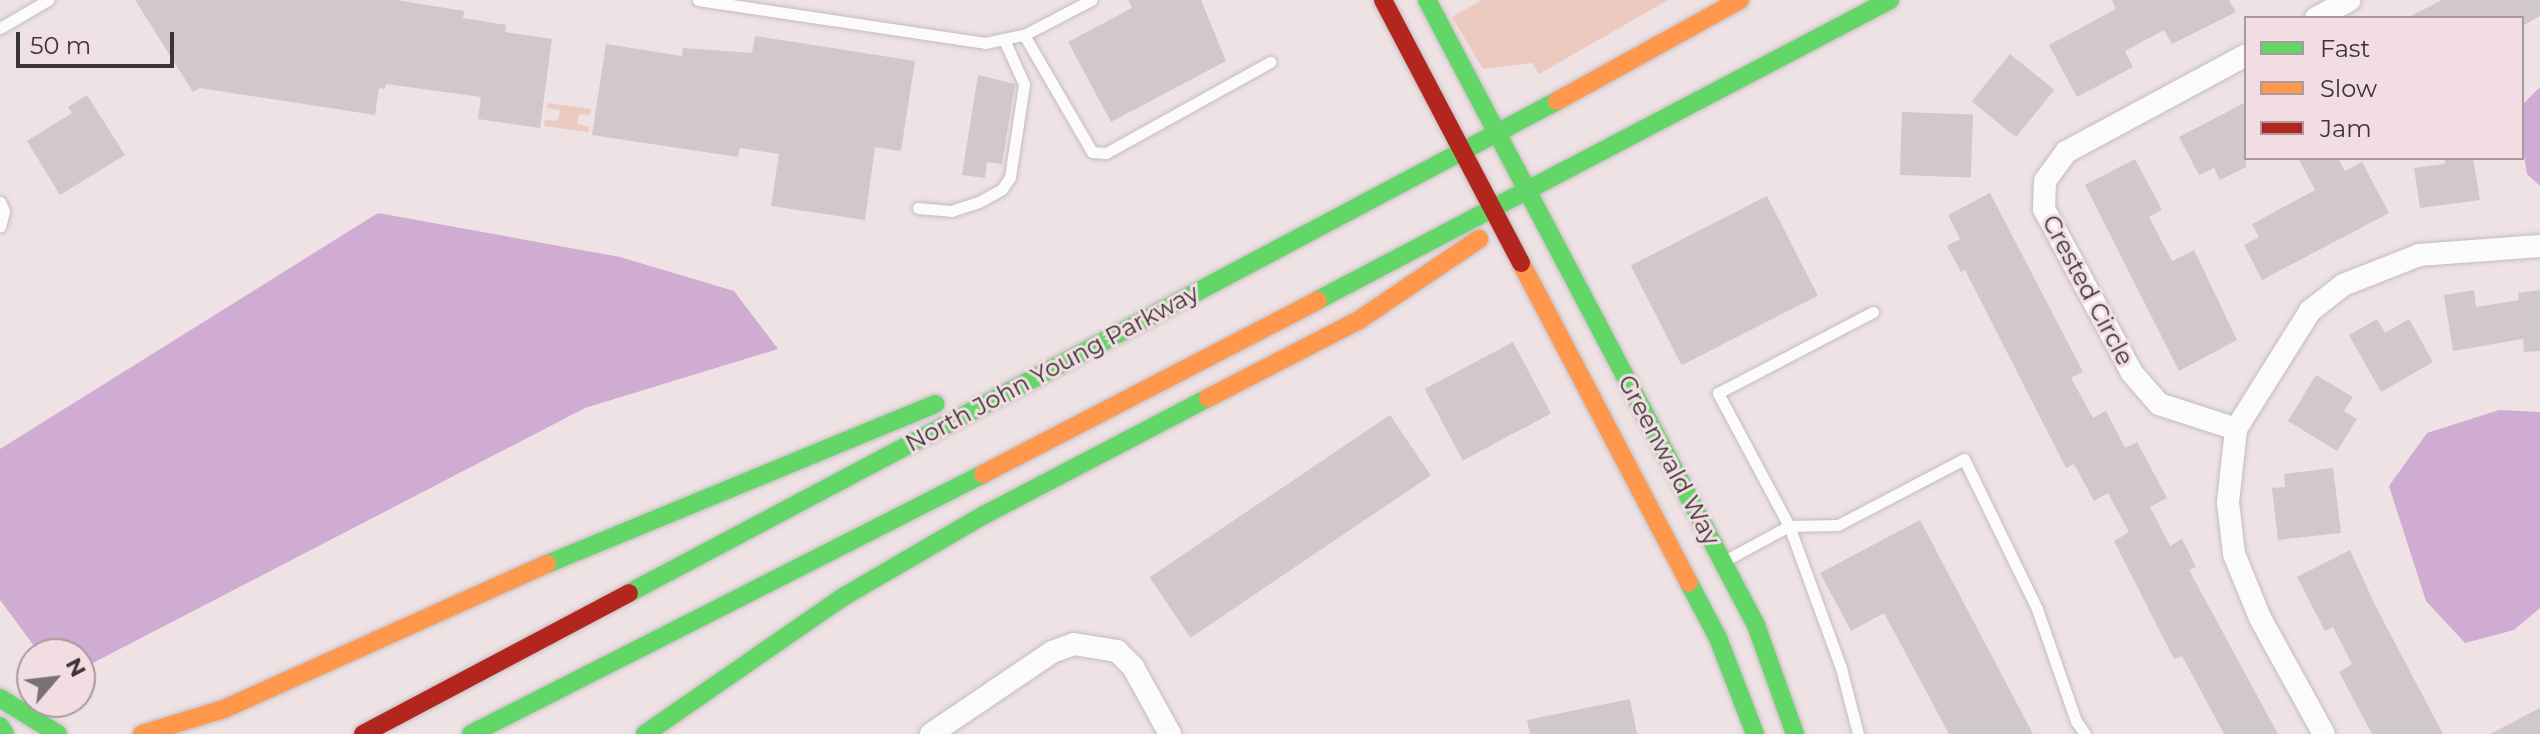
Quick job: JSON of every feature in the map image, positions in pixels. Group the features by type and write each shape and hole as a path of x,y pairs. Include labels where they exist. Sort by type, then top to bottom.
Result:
{"main road":[{"name":"Greenwald Way","path":"1383,0 1689,583 1735,676 1755,734"},
{"name":"Greenwald Way","path":"1427,0 1756,625 1795,734"},
{"name":"North John Young Parkway","path":"363,734 1497,134 1740,0"},
{"path":"471,734 1496,216 1528,192 1890,0"},
{"path":"645,734 843,597 984,515 1359,320 1458,257 1496,216"},
{"path":"142,734 224,709 454,602 966,391 1254,262"},
{"path":"0,698 15,712 58,734"},
{"path":"195,734 224,709"},
{"path":"0,726 5,734"}],"street":[{"path":"2320,16 2350,0"},
{"name":"Crested Circle","path":"2236,429 2159,404 2132,373 2044,209 2045,181 2066,152 2244,56"},
{"path":"2324,734 2260,618 2234,554 2228,502 2236,429 2287,343 2310,311 2343,285 2419,255 2540,246"},
{"path":"1689,583 1723,562"},
{"path":"931,734 1052,652 1074,644 1117,651 1133,667 1170,734"}],"lane":[{"path":"0,28 48,0"},
{"path":"698,0 946,39 1005,42 1091,0"},
{"path":"1024,35 1092,152 1106,153 1270,62"},
{"path":"918,208 951,211 979,202 1002,189 1010,177 1024,84 1005,42"},
{"path":"0,202 4,211 0,227"},
{"path":"1858,734 1841,668 1789,526 1718,393 1873,312"},
{"path":"1723,562 1789,526 1838,525 1964,459 2037,609 2076,721 2085,734"}],"shaded area":[{"path":"1482,0 1668,0 1539,74 1532,63 1483,69 1452,17"},
{"path":"2540,87 2540,186 2527,174 2524,103"},
{"path":"548,103 591,109 590,115 579,114 577,124 589,127 588,132 544,126 545,120 558,121 560,110 547,108"},
{"path":"378,213 620,257 734,291 778,349 585,408 96,661 96,638 28,638 0,600 0,449"},
{"path":"2499,410 2540,412 2540,608 2514,630 2465,643 2426,601 2389,486 2427,433"}],"building":[{"path":"135,0 396,0 464,11 463,18 506,25 505,32 552,39 540,128 478,119 481,97 386,84 385,89 379,88 375,115 200,88 193,92"},
{"path":"1128,0 1201,0 1226,61 1111,122 1068,42 1132,8"},
{"path":"2112,0 2229,0 2236,12 2172,44 2164,30 2125,51 2133,67 2077,97 2049,45 2116,9"},
{"path":"2442,0 2540,0 2540,16 2524,25 2524,16 2411,16"},
{"path":"755,36 915,61 901,151 875,147 865,220 771,206 779,154 740,148 738,157 592,135 606,44 682,56 683,48 752,53"},
{"path":"2010,54 2054,90 2016,137 1972,101"},
{"path":"978,75 1015,84 1002,164 987,162 985,178 962,175"},
{"path":"87,95 125,155 60,195 27,141 72,113 68,107"},
{"path":"2244,103 2246,167 2220,180 2214,168 2199,175 2179,137"},
{"path":"1902,112 1973,114 1971,177 1900,175"},
{"path":"2135,159 2162,210 2149,217 2172,261 2194,250 2237,340 2179,371 2085,185"},
{"path":"2299,160 2339,160 2345,171 2362,162 2389,213 2262,280 2244,245 2259,237 2252,224 2315,190"},
{"path":"2445,160 2473,160 2480,200 2420,208 2414,168 2445,164"},
{"path":"1990,193 2083,372 2071,378 2093,418 2106,411 2125,448 2137,442 2167,498 2150,507 2170,546 2182,539 2196,567 2189,570 2278,734 2224,734 2182,656 2174,659 2114,541 2129,532 2108,493 2094,501 2074,464 2066,468 1965,270 1961,272 1947,246 1960,239 1948,215"},
{"path":"1767,196 1818,296 1682,365 1631,265"},
{"path":"2474,290 2476,307 2519,300 2518,293 2540,290 2540,351 2524,352 2523,339 2453,351 2444,295"},
{"path":"2377,319 2385,333 2409,319 2433,362 2381,392 2349,335"},
{"path":"1513,342 1551,414 1463,460 1425,389"},
{"path":"2316,375 2353,397 2344,411 2357,419 2337,451 2288,421"},
{"path":"1390,415 1431,476 1190,638 1150,577"},
{"path":"2333,468 2341,533 2278,540 2272,488 2285,487 2284,474"},
{"path":"1920,520 2033,734 1949,734 1884,613 1851,631 1820,573"},
{"path":"2350,550 2375,605 2443,734 2372,734 2339,672 2352,664 2333,627 2325,631 2297,577"},
{"path":"1630,699 1637,734 1530,734 1527,720"},
{"path":"2540,708 2540,734 2490,734"}],"traffic: fast":[{"path":"1427,0 1756,625 1795,734"},
{"path":"1318,300 1890,0"},
{"path":"629,593 1557,101"},
{"path":"645,734 843,597 984,515 1208,398"},
{"path":"547,564 935,404"},
{"path":"471,734 983,474"},
{"path":"1689,583 1718,638 1755,734"},
{"path":"0,698 58,734"},
{"path":"0,726 5,734"}],"traffic: slow":[{"path":"1557,101 1740,0"},
{"path":"1208,398 1359,320 1479,239"},
{"path":"1521,263 1689,583"},
{"path":"983,474 1318,300"},
{"path":"142,734 224,709 547,564"}],"traffic: jam":[{"path":"1383,0 1521,263"},
{"path":"363,734 629,593"}]}
